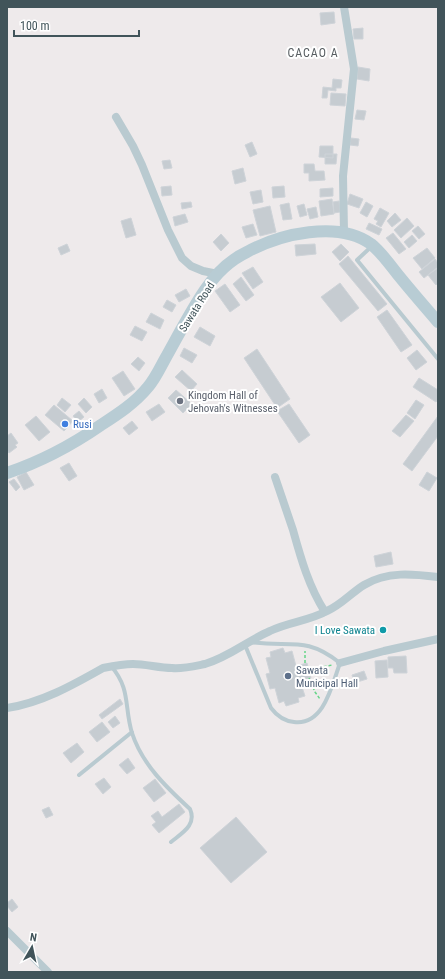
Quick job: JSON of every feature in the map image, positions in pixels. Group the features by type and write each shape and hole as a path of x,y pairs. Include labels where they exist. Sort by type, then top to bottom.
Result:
{"main road":[{"name":"Sawata Road","path":"7,474 81,438 120,413 135,400 148,386 205,290 218,274 246,252 265,243 288,236 308,233 344,232 359,237 372,245 384,257 438,322"}],"street":[{"path":"344,7 354,69 343,176 344,232"},
{"path":"116,117 136,152 168,230 182,258 190,266 218,274"},
{"path":"275,477 305,571 312,589 325,612"},
{"path":"7,708 40,700 103,668 111,666 134,664 187,668 205,664 221,658 270,631 338,606 364,585 377,579 404,574 438,577"},
{"path":"340,663 438,639"},
{"path":"7,931 48,972"}],"lane":[{"path":"372,245 357,260 438,359"},
{"path":"248,643 289,643 307,645 320,650 340,663 318,714 312,720 303,723 284,720 271,708 248,643"},
{"path":"111,666 123,684 132,732 138,747 147,763 160,780 190,809 193,815 192,821 188,827 171,842"},
{"path":"79,775 132,732"}],"path":[{"path":"305,664 304,656 307,645"},
{"path":"309,670 340,663"},
{"path":"309,678 315,692 324,703"}],"building":[{"path":"334,12 335,23 321,25 320,13"},
{"path":"363,28 363,39 354,39 353,29"},
{"path":"358,67 370,69 369,81 357,79"},
{"path":"333,79 342,80 341,88 336,88 336,91 328,90 327,98 322,98 323,87 332,88"},
{"path":"331,93 346,94 345,106 330,105"},
{"path":"357,110 366,111 364,120 355,119"},
{"path":"351,138 359,139 358,146 350,145"},
{"path":"252,142 257,154 250,157 245,145"},
{"path":"320,146 333,146 333,158 319,157"},
{"path":"325,154 337,154 336,164 325,164"},
{"path":"170,160 172,168 164,169 162,161"},
{"path":"304,164 314,164 315,171 324,171 325,180 309,181 309,173 304,173"},
{"path":"243,168 246,181 235,184 232,171"},
{"path":"171,186 172,195 162,196 161,187"},
{"path":"284,186 285,197 273,198 272,187"},
{"path":"333,188 333,196 320,197 320,189"},
{"path":"261,190 263,202 253,204 250,192"},
{"path":"350,194 363,199 359,208 347,204"},
{"path":"332,199 334,214 321,216 319,201"},
{"path":"339,201 340,212 334,213 333,202"},
{"path":"191,202 192,207 182,209 181,203"},
{"path":"366,202 373,206 367,217 360,213"},
{"path":"289,203 292,219 283,220 280,205"},
{"path":"304,204 307,215 300,217 297,206"},
{"path":"270,206 276,232 260,236 253,210"},
{"path":"316,207 318,217 310,219 307,209"},
{"path":"380,208 389,213 381,227 376,224 378,221 374,219"},
{"path":"395,213 401,220 392,227 387,221"},
{"path":"185,214 188,222 175,226 173,217"},
{"path":"131,218 136,235 126,238 121,221"},
{"path":"407,218 414,226 401,238 394,230"},
{"path":"369,223 382,229 379,235 366,229"},
{"path":"253,224 257,235 246,238 242,227"},
{"path":"418,226 425,234 419,239 412,231"},
{"path":"393,233 406,249 399,254 386,238"},
{"path":"221,234 229,243 221,251 213,242"},
{"path":"412,235 417,241 409,248 404,242"},
{"path":"67,244 70,251 61,255 58,248"},
{"path":"315,244 316,254 296,256 295,245"},
{"path":"341,244 349,252 340,261 332,252"},
{"path":"427,248 435,258 422,269 413,258"},
{"path":"348,256 387,304 378,311 339,264"},
{"path":"435,259 438,263 438,267 424,278 419,272"},
{"path":"253,267 263,282 253,289 242,273"},
{"path":"438,268 438,283 436,285 428,275"},
{"path":"241,277 254,295 246,301 233,284"},
{"path":"340,283 359,308 341,322 321,297"},
{"path":"225,284 240,305 230,312 215,291"},
{"path":"186,289 190,296 179,302 175,295"},
{"path":"167,300 176,305 172,312 163,307"},
{"path":"387,310 412,345 401,352 377,317"},
{"path":"151,313 164,320 160,329 146,322"},
{"path":"135,326 147,332 142,341 130,335"},
{"path":"200,327 215,336 210,346 194,337"},
{"path":"184,348 197,355 192,363 180,356"},
{"path":"257,349 290,399 277,408 244,358"},
{"path":"417,350 427,362 416,370 407,358"},
{"path":"138,357 145,363 139,371 131,364"},
{"path":"182,370 197,384 191,391 175,377"},
{"path":"123,371 135,389 124,396 112,378"},
{"path":"419,378 438,390 438,399 436,402 413,387"},
{"path":"102,389 107,398 99,403 94,394"},
{"name":"Kingdom Hall of Jehovah's Witnesses","path":"176,390 192,404 183,413 168,398"},
{"path":"62,398 71,405 65,412 57,405"},
{"path":"84,398 92,407 86,413 78,404"},
{"path":"416,400 424,405 415,419 407,413"},
{"path":"159,404 165,412 152,421 146,412"},
{"path":"289,404 310,435 299,443 277,411"},
{"path":"54,405 73,421 64,431 45,415"},
{"path":"79,411 84,417 78,422 73,416"},
{"path":"406,415 414,421 400,437 392,431"},
{"path":"36,416 50,432 39,441 25,425"},
{"path":"438,416 438,436 412,471 403,464"},
{"path":"132,421 138,428 129,435 123,428"},
{"path":"11,433 18,443 15,445 17,447 9,453 7,450 7,436"},
{"path":"69,463 77,476 69,481 60,468"},
{"path":"26,472 34,485 24,490 17,477"},
{"path":"427,472 437,478 429,491 419,485"},
{"path":"14,479 20,487 16,491 9,482"},
{"path":"391,552 393,564 376,567 374,556"},
{"name":"Sawata Municipal Hall","path":"283,648 285,653 292,651 296,666 307,663 311,678 300,681 305,696 298,698 299,702 286,706 284,701 279,703 275,688 270,689 266,674 270,673 266,658 271,657 270,652"},
{"path":"406,656 407,673 394,673 393,668 388,668 388,657"},
{"path":"387,660 388,677 376,678 375,661"},
{"path":"364,671 367,679 354,683 352,675"},
{"path":"120,699 123,704 102,719 99,715"},
{"path":"115,716 120,723 113,728 108,722"},
{"path":"102,722 110,732 97,742 89,732"},
{"path":"77,743 84,752 71,763 63,753"},
{"path":"128,758 135,768 127,774 119,765"},
{"path":"104,778 111,787 103,794 95,784"},
{"path":"155,779 166,793 154,802 143,788"},
{"path":"179,804 185,812 159,833 152,825 156,822 151,816 158,811 162,817"},
{"path":"49,807 53,815 46,818 42,810"},
{"path":"236,817 267,852 231,883 200,848"},
{"path":"12,899 18,907 12,912 7,906 7,903"}],"place":[{"name":"Kingdom Hall of Jehovah's Witnesses","path":"180,401"},
{"name":"Rusi","path":"65,424"},
{"name":"I Love Sawata","path":"383,630"},
{"name":"Sawata Municipal Hall","path":"288,676"}],"district":[{"name":"CACAO A","path":"313,53"}]}
